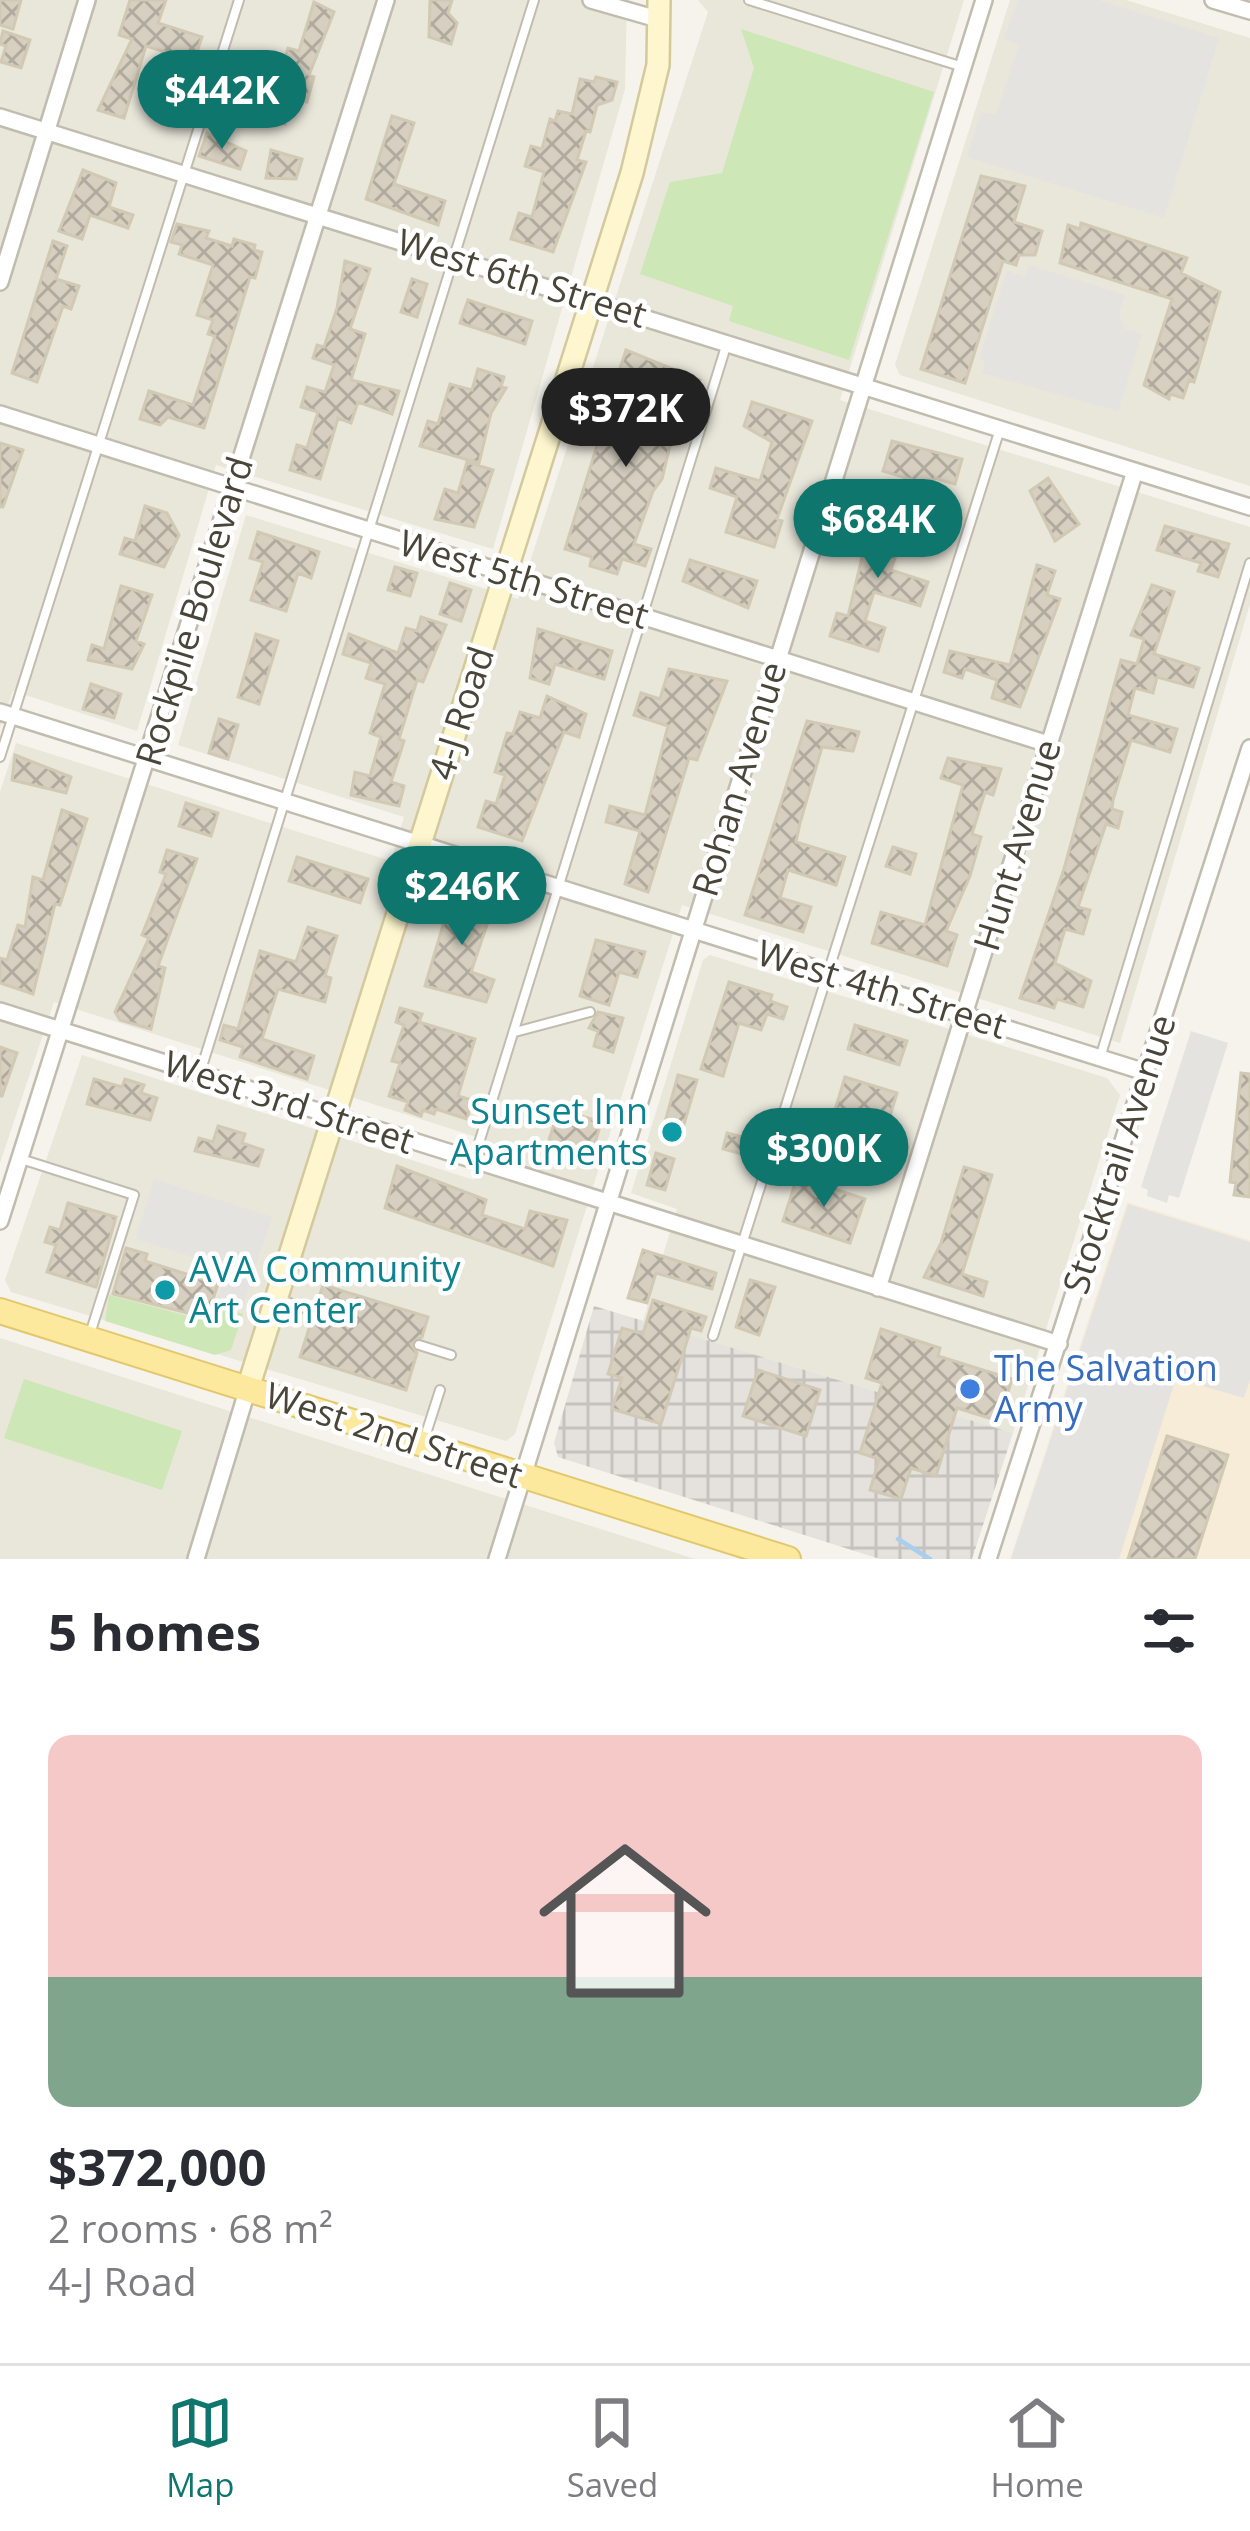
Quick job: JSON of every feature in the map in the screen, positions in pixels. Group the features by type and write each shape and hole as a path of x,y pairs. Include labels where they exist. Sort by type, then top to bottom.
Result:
{"main road":[{"name":"4-J Road","path":"248,1388 650,110 660,10"},
{"name":"West 2nd Street","path":"0,1311 788,1559"}],"street":[{"path":"0,282 87,0"},
{"name":"Rockpile Boulevard","path":"0,1221 386,0"},
{"path":"591,0 660,10"},
{"name":"Rohan Avenue","path":"497,1559 984,0"},
{"path":"1213,0 1250,11"},
{"name":"West 6th Street","path":"0,117 1250,507"},
{"name":"West 5th Street","path":"0,414 1048,744"},
{"name":"Hunt Avenue","path":"878,1288 1135,471"},
{"name":"West 4th Street","path":"6,714 1145,1072"},
{"name":"Stocktrail Avenue","path":"988,1559 1250,748"},
{"name":"West 3rd Street","path":"0,1011 1059,1344"},
{"name":"4-J Road","path":"196,1559 248,1388"}],"lane":[{"path":"0,757 6,714 99,445 239,0"},
{"path":"200,1074 534,0"},
{"path":"748,0 963,67"},
{"path":"473,1161 728,342"},
{"path":"713,1336 1000,429"},
{"path":"1100,1058 1250,562"},
{"path":"513,1033 590,1012"},
{"path":"20,1158 134,1195 88,1339"},
{"path":"276,1299 314,1311"},
{"path":"419,1345 451,1355"},
{"path":"423,1444 440,1390"}],"shaded area":[{"path":"0,0 627,0 625,89 493,549 216,465 137,731 13,691 0,727"},
{"path":"698,0 964,0 840,400 1250,527 1250,604 1120,1043 682,905 515,1434 506,1441 11,1292 5,1280 82,1055 474,1180 486,1140 54,1002 0,1163 0,792 16,743 391,861 404,817 178,745 246,515 518,599 708,12"},
{"path":"1010,0 1126,0 1250,38 1250,486 900,375 895,365"},
{"path":"1018,0 1098,0 1219,38 1164,218 967,157 981,112 996,115 1019,45 1004,39"},
{"path":"1029,265 1125,295 1119,314 1125,329 1142,334 1118,411 982,373 985,363 980,356 1007,271 1025,277"},
{"path":"710,955 1107,1078 1120,1095 1013,1433 643,1321 677,1209 631,1193 703,960"},
{"path":"1191,1031 1228,1043 1179,1198 1169,1195 1167,1203 1147,1196 1148,1190 1141,1187"},
{"path":"154,1179 272,1217 242,1308 217,1301 227,1268 136,1239"},
{"path":"1127,1202 1250,1240 1250,1559 1010,1559"},
{"path":"1128,1204 1250,1242 1250,1379 1244,1398 1176,1378 1119,1559 1011,1559"},
{"path":"594,1306 1013,1433 972,1559 880,1559 558,1457 554,1443"},
{"path":"0,1338 695,1559 0,1559"}],"green space":[{"path":"741,29 934,92 849,360 729,321 733,306 640,274 670,182 722,173 754,68"},
{"path":"109,1295 214,1323 218,1306 243,1314 231,1350 215,1355 105,1321"},
{"path":"24,1379 182,1431 162,1490 4,1438"}],"building":[{"path":"0,0 21,0 13,29 0,25"},
{"path":"130,0 166,0 158,23 202,37 194,61 146,46 124,118 98,110 132,39 119,35"},
{"path":"430,0 452,0 448,13 457,23 451,44 429,37"},
{"path":"314,2 334,12 309,75 314,77 307,102 292,97 285,124 270,120 268,112 288,48 299,51"},
{"path":"3,31 30,40 21,68 1,62 6,46 0,44"},
{"path":"596,77 617,82 612,100 597,105 590,132 586,131 577,160 586,162 553,252 511,239 519,213 532,217 544,172 525,166 531,146 542,149 550,119 555,121 558,111 572,114 580,79 594,82"},
{"path":"392,116 414,123 394,184 445,201 438,225 366,199"},
{"path":"207,133 246,151 240,169 199,156"},
{"path":"271,150 302,159 296,179 266,178"},
{"path":"83,170 116,183 109,207 133,215 128,228 90,215 82,239 59,231"},
{"path":"981,176 1025,186 1014,222 1042,231 1035,255 1019,255 1016,265 1003,261 965,383 921,369"},
{"path":"1081,223 1187,258 1181,273 1220,292 1194,382 1189,380 1183,398 1170,394 1169,399 1144,385 1172,299 1060,263 1068,225 1080,229"},
{"path":"177,224 209,231 206,238 232,246 234,239 255,245 254,250 262,252 204,428 168,417 160,425 140,419 149,391 193,405 215,336 208,334 213,320 197,315 213,265 179,254 182,245 171,242"},
{"path":"53,241 67,246 56,279 79,286 71,309 63,306 37,382 12,373"},
{"path":"345,261 370,269 350,329 365,334 351,380 399,391 392,414 358,402 351,423 338,418 320,479 290,470 297,445 307,448 318,412 301,407 307,387 325,392 334,365 313,358 317,345 324,347 337,308"},
{"path":"412,279 427,284 417,317 401,312"},
{"path":"468,300 532,321 525,344 460,323"},
{"path":"626,350 700,380 693,400 647,386 637,419 673,433 662,479 634,544 651,549 645,566 622,559 617,574 590,566 592,557 565,549 599,439 608,442 626,380 617,377"},
{"path":"478,369 504,377 501,387 506,388 491,413 479,463 420,446 428,421 438,424 450,384 472,390"},
{"path":"752,402 812,421 777,519 782,521 774,547 726,532 737,497 710,488 716,468 760,481 772,442 744,426"},
{"path":"892,441 962,459 955,484 935,478 932,486 883,471"},
{"path":"0,443 23,450 3,507 0,507"},
{"path":"467,462 493,470 474,527 435,519 445,489 458,493"},
{"path":"1048,478 1079,524 1055,541 1030,491"},
{"path":"145,506 167,513 179,535 164,567 120,554 125,538 135,541"},
{"path":"874,507 908,518 891,570 928,582 920,606 874,592 865,621 885,628 878,651 830,636 837,613 848,616"},
{"path":"1165,526 1229,544 1218,577 1198,571 1201,563 1157,550"},
{"path":"258,532 319,552 311,578 298,573 286,611 251,600 263,562 250,558"},
{"path":"690,560 757,581 748,608 683,581"},
{"path":"1037,565 1055,571 1047,595 1060,599 1020,707 992,698 997,680 965,669 962,678 944,672 950,651 1010,665"},
{"path":"395,567 417,573 410,596 388,590"},
{"path":"450,583 471,590 461,621 440,614"},
{"path":"1152,585 1174,592 1154,654 1199,668 1193,687 1157,677 1153,693 1135,688 1128,715 1177,729 1170,752 1131,740 1113,800 1112,809 1122,812 1118,828 1106,824 1078,907 1090,910 1083,934 1065,929 1055,963 1091,981 1083,1007 1057,999 1054,1008 1020,998 1064,869 1121,660 1137,664 1144,639 1131,635"},
{"path":"121,586 152,595 136,641 144,644 132,669 88,660 92,645 104,649"},
{"path":"421,617 446,625 423,682 417,680 399,739 404,741 391,782 404,786 399,806 351,795 355,772 370,776 381,737 370,733 385,684 366,678 371,663 343,654 349,634 398,653 406,628 417,631"},
{"path":"538,629 612,651 604,679 555,664 549,684 530,678"},
{"path":"256,634 278,641 259,704 238,697"},
{"path":"669,669 727,681 697,760 689,758 648,892 625,884 640,831 606,822 610,806 645,815 668,726 634,715 641,693 660,699"},
{"path":"91,684 121,694 114,718 83,709"},
{"path":"547,696 586,714 579,737 564,732 522,841 478,827 486,801 496,804 505,775 495,772 507,733 513,734 520,712 540,718"},
{"path":"219,719 238,725 228,759 209,753"},
{"path":"807,721 859,732 853,751 822,747 800,823 796,842 845,857 836,885 788,870 780,898 811,907 803,932 745,915"},
{"path":"15,755 71,777 66,793 12,780"},
{"path":"948,758 1001,769 993,795 985,792 972,834 981,837 946,931 957,935 947,966 872,943 881,912 925,925 963,785 941,778"},
{"path":"186,803 218,813 211,836 179,826"},
{"path":"62,810 87,819 60,905 55,904 33,994 0,983 0,958 7,960 18,925 25,927 33,877 43,880"},
{"path":"893,847 916,854 910,874 886,866"},
{"path":"167,850 197,859 158,966 165,968 151,1029 120,1020 115,1012 149,938 142,935 166,874 160,872"},
{"path":"297,857 368,879 360,903 289,881"},
{"path":"454,888 495,901 471,972 494,980 486,1002 425,986"},
{"path":"308,927 337,936 325,976 331,978 325,1002 278,989 262,1039 314,1056 307,1079 240,1057 243,1047 220,1040 224,1025 238,1029 260,951 296,962"},
{"path":"596,940 645,952 637,977 619,972 609,1005 580,996"},
{"path":"729,982 772,995 770,1001 787,1007 783,1019 767,1014 761,1030 739,1023 723,1076 701,1069"},
{"path":"400,1008 422,1014 419,1022 475,1039 458,1096 472,1100 467,1119 436,1109 434,1114 423,1110 421,1116 405,1110 408,1102 389,1096 400,1063 392,1061 404,1025 396,1022"},
{"path":"598,1012 623,1018 613,1052 594,1046 598,1031 589,1028"},
{"path":"855,1025 907,1041 899,1065 848,1049"},
{"path":"0,1047 17,1053 2,1096 0,1096"},
{"path":"1241,1073 1250,1074 1250,1197 1234,1195 1236,1183 1230,1182"},
{"path":"678,1075 697,1080 680,1138 662,1133"},
{"path":"845,1077 897,1093 883,1139 831,1123"},
{"path":"94,1079 122,1087 125,1079 144,1085 141,1093 157,1098 150,1120 87,1104"},
{"path":"559,1109 601,1122 590,1161 546,1149"},
{"path":"218,1126 245,1134 242,1143 263,1150 258,1166 195,1151 199,1138 213,1142"},
{"path":"727,1133 754,1140 749,1156 723,1149"},
{"path":"656,1153 674,1159 665,1190 647,1185"},
{"path":"397,1166 486,1200 482,1215 525,1229 530,1211 567,1220 553,1266 385,1208"},
{"path":"964,1167 992,1175 962,1274 987,1282 983,1296 924,1277 941,1243"},
{"path":"797,1177 865,1199 850,1243 783,1221"},
{"path":"68,1203 116,1217 96,1287 47,1272 56,1245 45,1242 50,1227 60,1230"},
{"name":"AVA Community Art Center","path":"126,1248 147,1254 145,1261 218,1284 207,1318 113,1294"},
{"path":"643,1250 716,1273 712,1289 656,1273 647,1303 628,1298"},
{"path":"750,1280 775,1287 759,1335 736,1327"},
{"path":"323,1285 428,1317 422,1337 411,1344 417,1353 406,1390 300,1357 312,1319 322,1312 317,1303"},
{"path":"653,1300 706,1317 701,1331 691,1328 661,1424 612,1409 622,1378 608,1374 622,1328 643,1334"},
{"path":"881,1329 940,1348 938,1356 1012,1379 999,1421 957,1408 936,1476 911,1468 901,1499 870,1490 879,1459 860,1453 882,1383 866,1378"},
{"path":"758,1370 820,1390 806,1436 743,1416"},
{"path":"1167,1436 1228,1455 1195,1559 1128,1559"}],"waterway":[{"path":"898,1539 930,1559"}],"place":[{"name":"Sunset Inn Apartments","path":"672,1132"},
{"name":"AVA Community Art Center","path":"165,1290"},
{"name":"The Salvation Army","path":"970,1389"}]}
